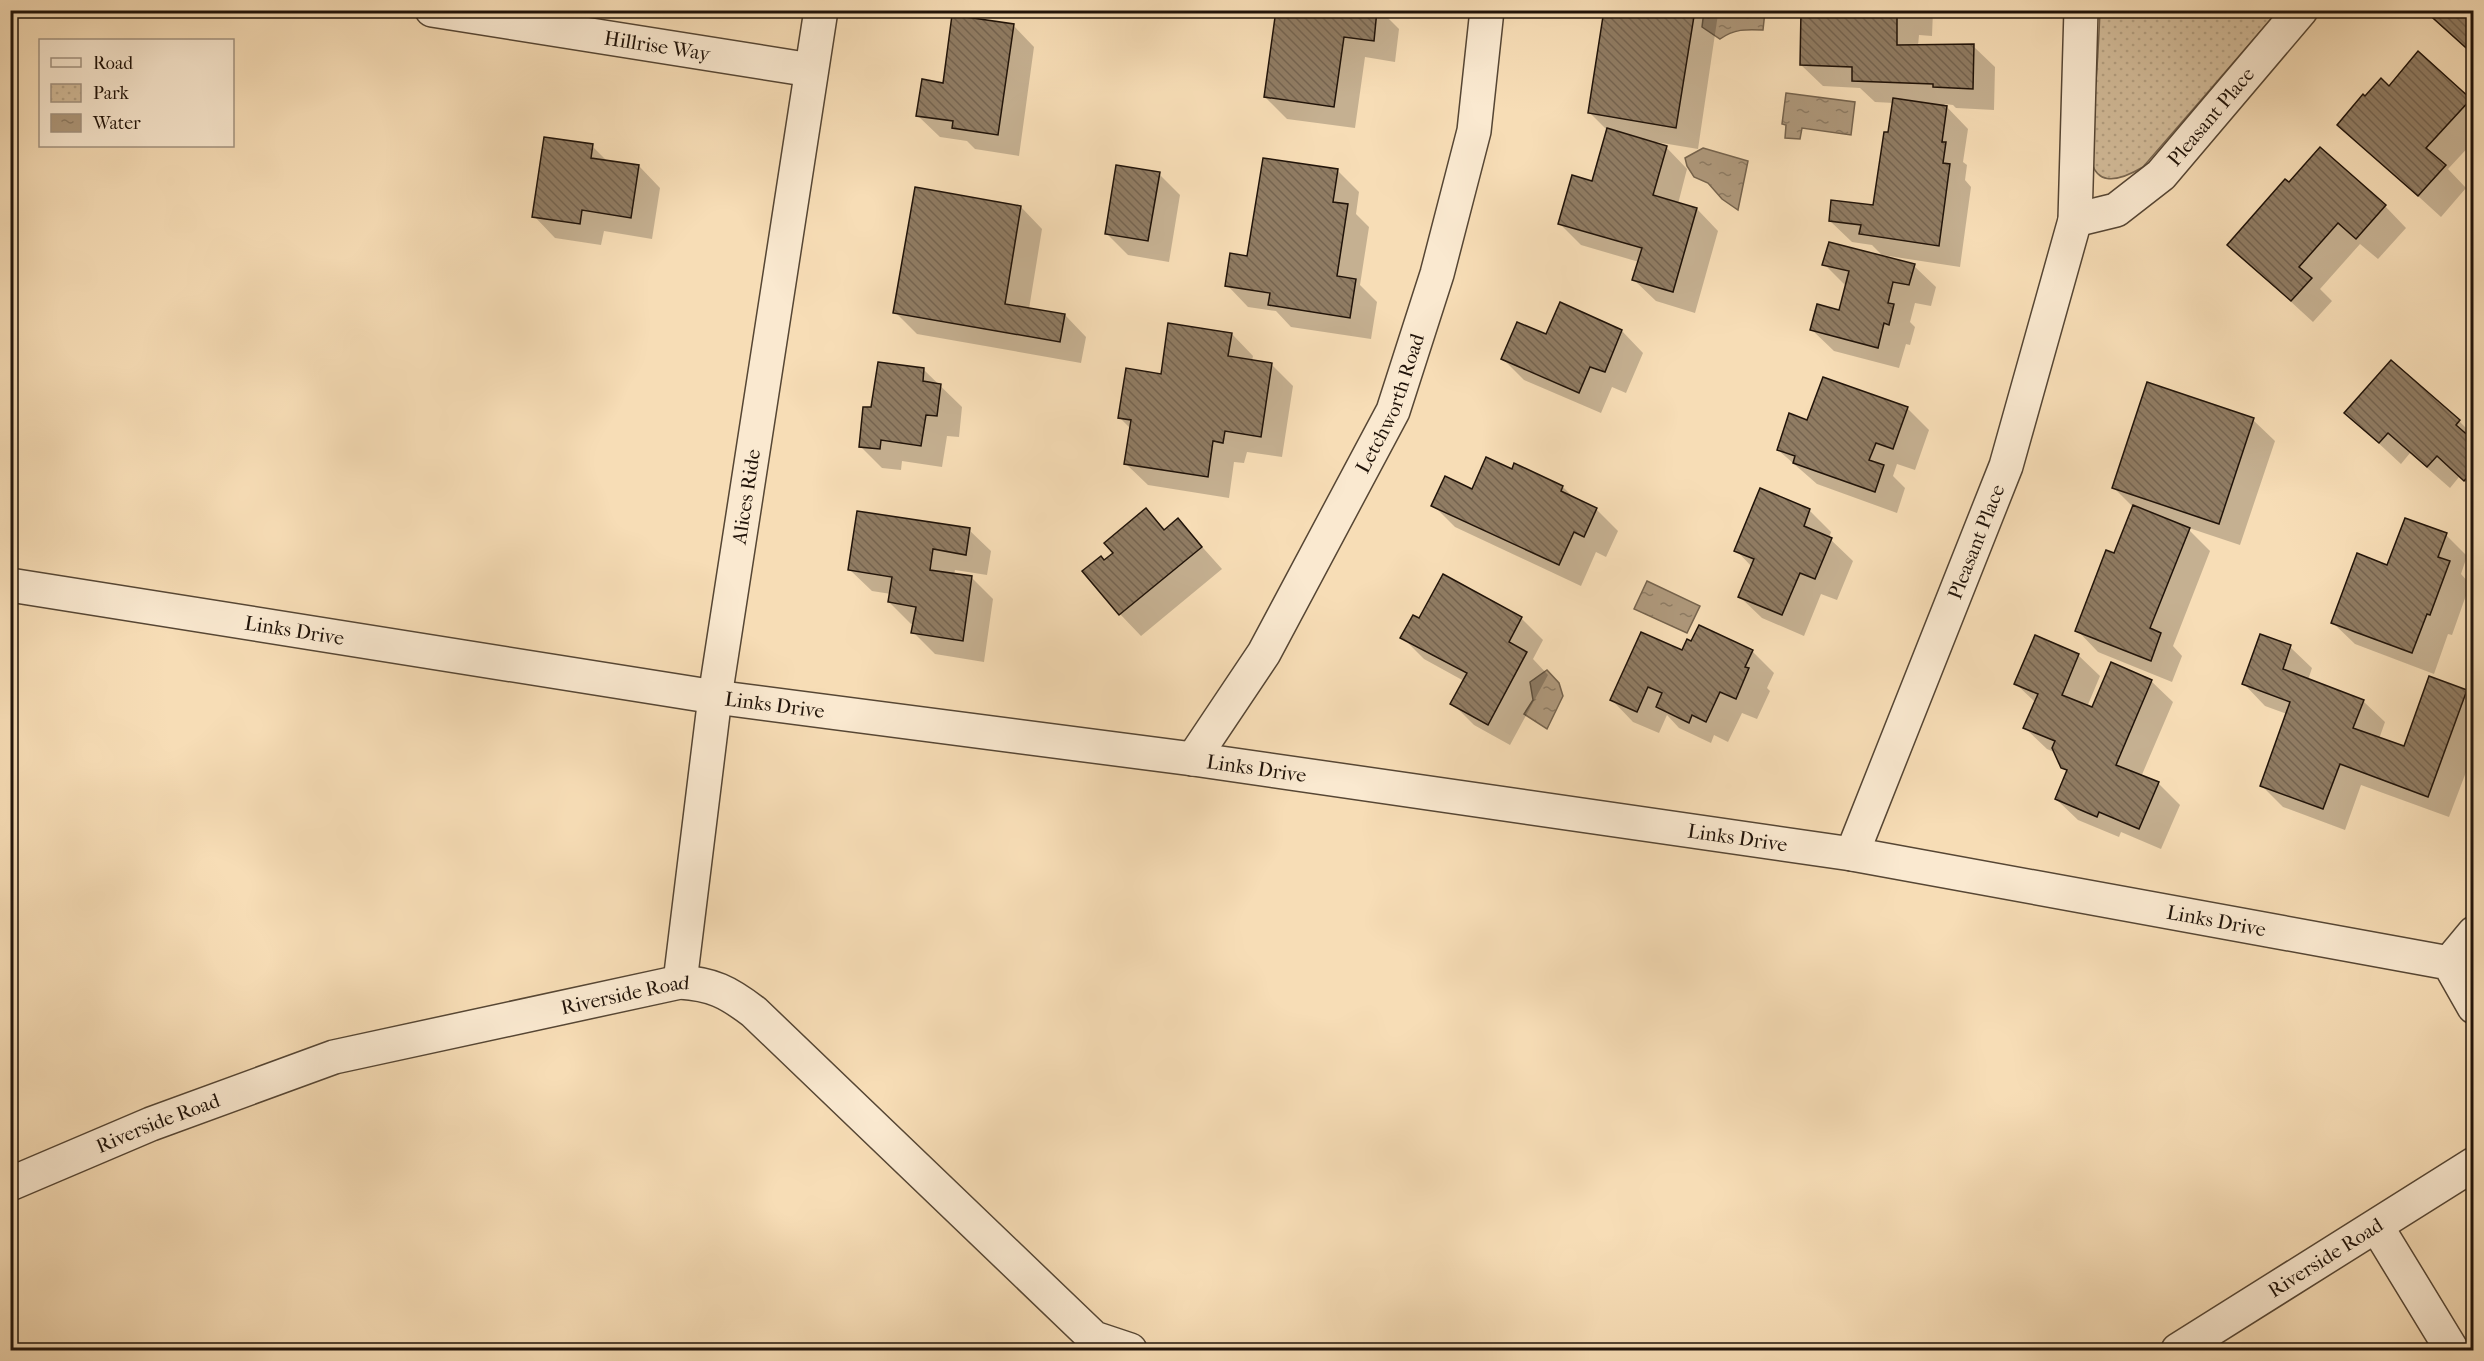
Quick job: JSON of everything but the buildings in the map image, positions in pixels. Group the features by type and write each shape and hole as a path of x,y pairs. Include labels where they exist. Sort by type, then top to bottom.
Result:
{"street":[{"name":"Hillrise Way","path":"432,10 812,70"},
{"name":"Alices Ride","path":"680,982 715,697 820,10"},
{"name":"Letchworth Road","path":"1193,759 1264,653 1393,411 1437,274 1474,131 1487,10"},
{"name":"Pleasant Place","path":"1852,854 2006,466 2075,220 2081,10"},
{"name":"Pleasant Place","path":"2075,220 2116,210 2161,175 2301,10"},
{"name":"Links Drive","path":"10,585 715,697 1193,759 1852,854 2449,963"},
{"path":"2474,933 2449,963 2474,1006"},
{"name":"Riverside Road","path":"10,1184 151,1124 334,1058 680,982 702,983 736,998 754,1012 1092,1344 1130,1350"},
{"name":"Riverside Road","path":"2178,1350 2474,1164"},
{"path":"2377,1227 2452,1350"}],"green space":[{"path":"2100,11 2278,11 2143,167 2120,178 2104,178 2095,169 2090,155"}],"water":[{"path":"1704,11 1765,11 1763,30 1740,30 1720,39 1702,27"},
{"path":"1786,93 1855,102 1851,135 1802,128 1800,139 1785,138 1786,125 1782,124"},
{"path":"1703,148 1748,161 1738,210 1722,199 1708,183 1694,177 1687,166 1685,158"},
{"path":"1647,581 1700,606 1687,633 1634,609"},
{"path":"1547,670 1559,683 1563,696 1547,729 1524,714 1533,700 1530,682"}]}
